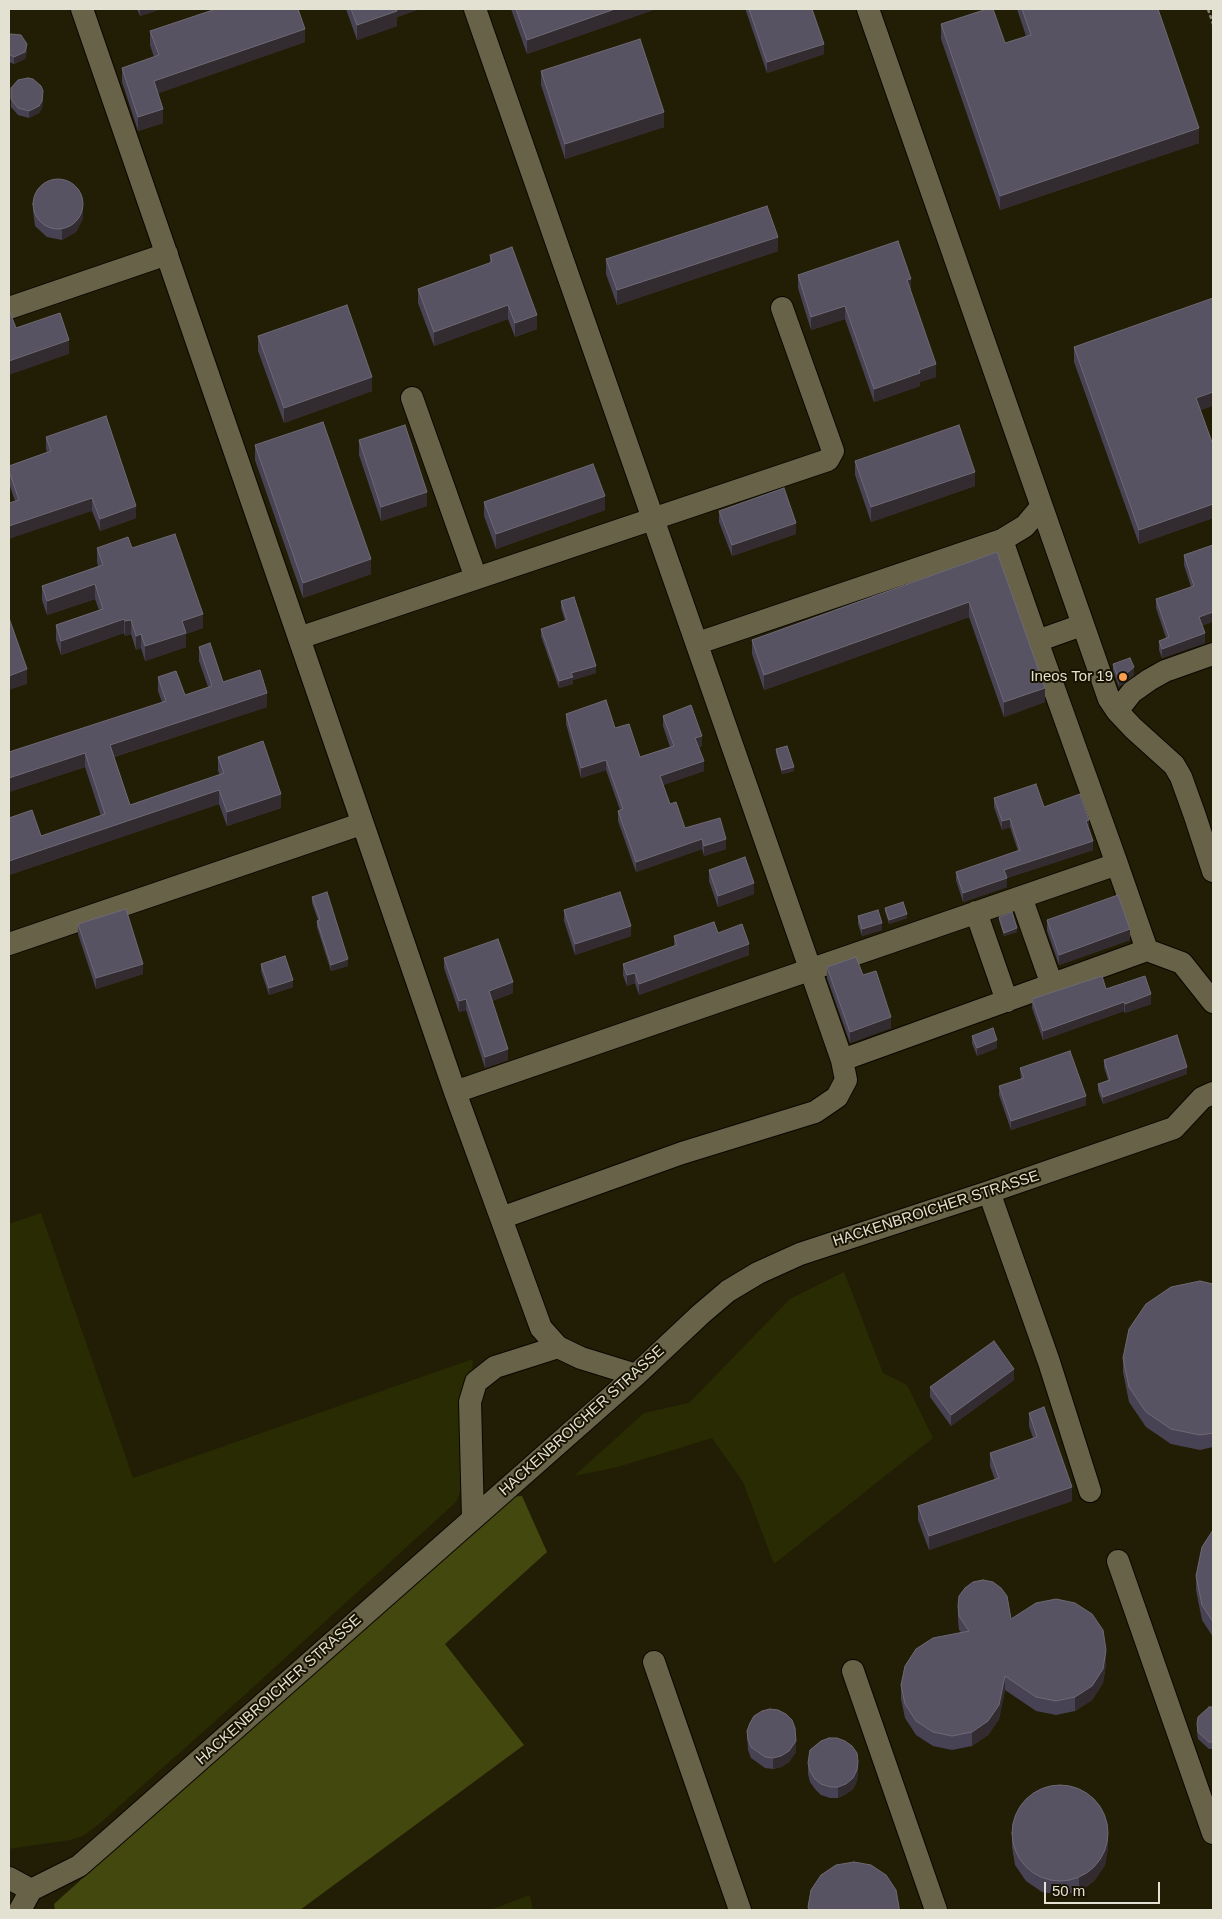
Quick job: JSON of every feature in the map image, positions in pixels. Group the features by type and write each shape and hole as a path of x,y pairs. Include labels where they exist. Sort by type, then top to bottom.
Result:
{"street":[{"path":"82,9 299,638 361,824 455,1092 541,1328 558,1347 581,1358 636,1375"},
{"path":"475,9 698,643 842,1060 846,1080 837,1097 815,1112 682,1153 501,1218"},
{"path":"868,9 1109,699 1117,711 1174,765 1181,777 1213,871"},
{"path":"9,308 167,254"},
{"path":"299,638 828,460 833,451 782,308"},
{"path":"412,398 476,578"},
{"path":"698,643 1002,540 1025,526 1041,507"},
{"path":"1002,540 1147,950"},
{"path":"1037,641 1082,625"},
{"path":"1117,711 1132,692 1149,680 1213,654"},
{"path":"9,944 361,824"},
{"path":"455,1092 810,968 1117,864"},
{"path":"1021,897 1052,985"},
{"path":"976,912 1007,1001"},
{"path":"842,1060 1147,950 1182,963 1213,1002"},
{"name":"HACKENBROICHER STRASSE","path":"31,1890 79,1866 636,1375 728,1291 758,1273 800,1254 989,1192 1174,1128 1202,1098 1213,1093"},
{"path":"989,1192 1049,1362 1090,1491"},
{"path":"473,1518 470,1402 476,1382 495,1368 558,1347"},
{"path":"1118,1561 1213,1833"},
{"path":"654,1662 740,1910"},
{"path":"853,1671 936,1910"},
{"path":"9,1878 31,1890 20,1910"}],"path":[{"path":"1208,9 1213,24"}],"green space":[{"path":"41,1213 133,1478 473,1359 472,1370 464,1381 460,1409 462,1480 456,1502 239,1700 99,1824 83,1836 70,1840 9,1849 9,1224"},
{"path":"844,1272 883,1373 907,1385 933,1438 774,1564 743,1482 712,1438 618,1467 574,1476 644,1413 689,1403 790,1299"},
{"path":"522,1496 547,1552 445,1644 524,1745 300,1910 55,1910 54,1904 507,1497"},
{"path":"530,1895 533,1910 490,1910"}],"building":[{"path":"216,9 298,9 305,29 154,81 163,109 138,117 122,68 159,55 150,31"},
{"path":"351,9 396,9 397,11 357,25"},
{"path":"516,9 615,9 527,40"},
{"path":"749,9 812,9 824,44 767,62"},
{"path":"987,9 993,9 1005,43 1031,35 1022,9 1158,9 1199,128 1000,196 941,24"},
{"path":"11,34 21,35 27,44 25,52 14,57 9,54 9,36"},
{"path":"640,39 664,112 565,144 541,71"},
{"path":"33,79 41,86 43,91 42,101 39,106 29,111 18,108 11,99 11,88 18,80"},
{"path":"58,179 72,183 79,190 83,204 79,218 72,225 58,229 44,225 37,218 33,204 37,190 44,183"},
{"path":"767,206 778,237 617,290 606,259"},
{"path":"898,241 911,279 907,280 936,364 919,370 920,373 874,389 845,306 811,317 798,275"},
{"path":"512,247 537,315 515,323 508,305 434,332 418,289 492,262 490,255"},
{"path":"1213,298 1213,392 1196,398 1213,445 1213,504 1139,530 1074,347"},
{"path":"347,305 372,377 284,408 258,336"},
{"path":"9,310 16,328 60,313 69,340 9,361"},
{"path":"106,416 136,506 100,519 92,498 9,526 9,503 19,500 9,466 51,451 46,437"},
{"path":"323,422 371,559 303,583 255,445"},
{"path":"405,425 427,492 381,507 359,440"},
{"path":"959,425 975,472 871,507 855,461"},
{"path":"593,464 605,496 496,534 484,502"},
{"path":"784,488 796,523 732,545 719,511"},
{"path":"175,534 203,614 182,621 186,633 145,646 141,634 136,636 131,620 125,621 124,619 61,641 56,625 103,609 95,584 47,601 42,586 103,565 97,548 128,537 132,548"},
{"path":"1213,545 1213,612 1199,617 1205,633 1162,649 1159,641 1169,637 1156,599 1194,586 1184,555"},
{"path":"997,552 1045,688 1004,702 969,602 764,675 752,640"},
{"path":"574,597 596,666 571,673 573,677 559,681 541,629 567,620 561,601"},
{"path":"9,618 27,669 9,676"},
{"path":"210,643 223,682 260,670 267,693 110,745 130,805 224,773 218,757 263,741 281,794 227,812 219,790 9,861 9,818 32,810 41,836 105,814 85,753 9,778 9,752 166,701 158,677 176,671 185,695 212,686 199,647"},
{"path":"1130,658 1134,667 1119,680 1113,664"},
{"path":"606,700 615,728 629,724 640,757 674,746 663,716 691,705 702,736 695,738 704,761 660,776 670,804 676,802 685,828 720,818 726,839 704,846 702,839 636,862 618,811 623,809 606,760 581,768 566,714"},
{"path":"787,746 794,767 782,770 776,749"},
{"path":"1036,784 1044,807 1080,794 1089,820 1086,821 1093,841 1004,870 1007,878 963,893 956,872 1020,850 1010,819 1002,821 994,798"},
{"path":"745,857 754,883 718,896 709,870"},
{"path":"327,892 348,959 331,965 317,921 320,920 312,897"},
{"path":"620,892 631,926 575,944 564,910"},
{"path":"1118,895 1130,929 1059,955 1047,920"},
{"path":"903,902 907,914 889,920 885,908"},
{"path":"126,909 143,964 96,978 78,924"},
{"path":"878,910 882,923 862,929 858,916"},
{"path":"1012,912 1017,928 1004,933 999,917"},
{"path":"714,922 718,933 742,924 749,944 639,984 635,973 627,975 623,964 677,945 674,936"},
{"path":"498,939 513,982 489,991 508,1049 485,1057 466,999 459,1001 444,958"},
{"path":"285,956 293,980 269,988 261,964"},
{"path":"856,957 863,975 876,971 891,1017 850,1032 827,967"},
{"path":"1102,976 1106,989 1145,976 1151,994 1043,1031 1032,999"},
{"path":"993,1028 997,1040 977,1048 972,1036"},
{"path":"1177,1035 1187,1067 1103,1097 1098,1084 1110,1080 1104,1060"},
{"path":"1070,1051 1086,1096 1011,1121 999,1086 1024,1078 1020,1068"},
{"path":"1200,1281 1213,1284 1213,1433 1200,1435 1171,1429 1146,1412 1129,1387 1123,1358 1129,1329 1146,1304 1171,1287"},
{"path":"994,1341 1014,1369 951,1415 930,1387"},
{"path":"1044,1407 1072,1487 929,1536 918,1506 999,1478 990,1453 1037,1437 1029,1413"},
{"path":"1213,1530 1213,1622 1202,1605 1196,1576 1202,1547"},
{"path":"983,1580 993,1582 1007,1596 1011,1619 1036,1603 1056,1599 1075,1603 1092,1614 1103,1630 1106,1650 1103,1669 1092,1686 1075,1697 1056,1701 1036,1697 1005,1676 999,1705 988,1721 972,1732 952,1736 933,1732 916,1721 905,1704 901,1685 905,1666 916,1649 933,1638 969,1631 959,1616 959,1596 973,1582"},
{"path":"1209,1707 1213,1707 1213,1742 1209,1742 1198,1732 1197,1724 1198,1717"},
{"path":"770,1709 786,1714 792,1720 796,1741 789,1751 773,1758 765,1757 751,1747 747,1731 754,1716"},
{"path":"829,1738 845,1741 857,1753 857,1770 853,1778 846,1784 838,1787 821,1784 810,1771 808,1763 810,1750 821,1741"},
{"path":"1060,1785 1078,1789 1094,1799 1104,1815 1108,1833 1104,1851 1094,1867 1078,1877 1060,1881 1042,1877 1026,1867 1016,1851 1012,1833 1016,1815 1026,1799 1042,1789"},
{"path":"854,1862 871,1865 886,1875 896,1890 899,1910 809,1910 811,1890 821,1875 836,1865"}],"place":[{"name":"Ineos Tor 19","path":"1123,677"}]}
